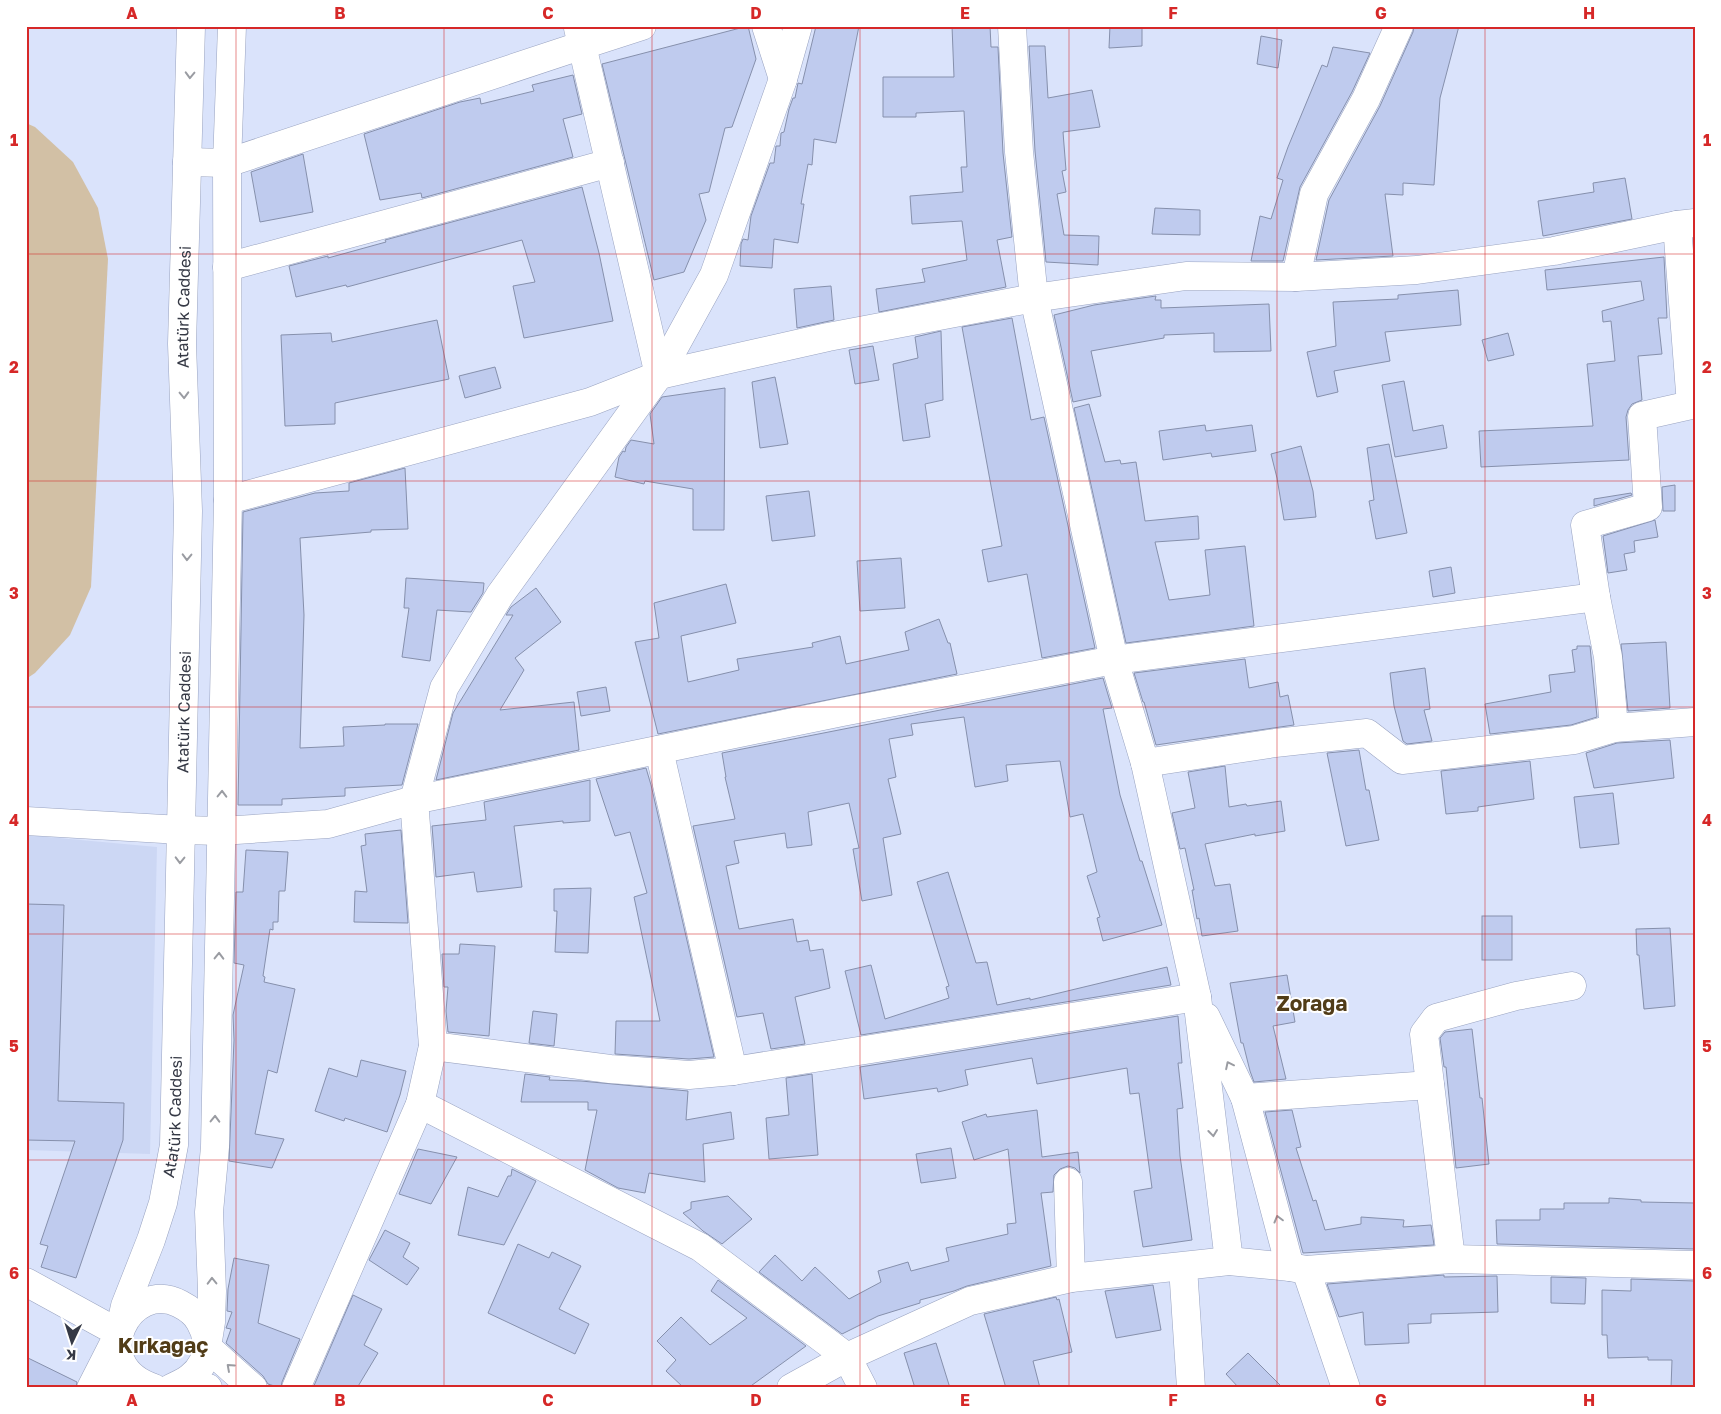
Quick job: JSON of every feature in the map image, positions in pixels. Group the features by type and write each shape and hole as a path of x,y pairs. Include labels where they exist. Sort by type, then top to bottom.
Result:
{"street":[{"name":"Atatürk Caddesi","path":"107,1388 124,1306 151,1240 163,1203 174,1146 188,511 182,344 191,26"},
{"path":"186,1386 204,1361 210,1322 212,1291 209,1212 215,1146 228,500 227,163 232,26"},
{"path":"187,162 227,163 580,35 642,26"},
{"path":"766,26 783,79"},
{"path":"296,1388 420,1104 433,1046 414,800 444,688 500,595 659,375 714,275 783,79 798,26"},
{"path":"1012,26 1019,152 1034,298 1114,660 1145,763 1197,997 1229,1261"},
{"path":"1296,277 1314,194 1366,99 1399,26"},
{"path":"580,35 659,375"},
{"path":"227,266 610,163"},
{"path":"228,500 590,402 659,375 828,337 1034,298 1186,276 1296,277 1417,270 1554,251 1686,224 1691,405 1642,416 1648,507 1584,525 1608,658 1614,728"},
{"path":"26,821 221,831 328,824 414,800 842,712 1114,660 1596,597"},
{"path":"1145,763 1275,743 1367,732 1402,760 1574,740 1614,728 1695,722"},
{"path":"659,750 733,1071"},
{"path":"1451,1259 1424,1034 1436,1018 1516,996 1572,986"},
{"path":"433,1046 610,1069 689,1075 733,1071 1197,997"},
{"path":"1197,997 1245,1098 1298,1268 1346,1388"},
{"path":"1245,1098 1430,1085"},
{"path":"420,1104 700,1247 847,1357 863,1388"},
{"path":"1068,1182 1071,1278"},
{"path":"791,1388 847,1357 970,1301 1071,1278 1229,1261 1298,1268 1451,1259 1695,1266"},
{"path":"1183,1267 1191,1388"},
{"path":"26,1282 119,1333"},
{"path":"91,1388 125,1320 135,1309 147,1302 162,1300 176,1302 189,1309 199,1319 205,1332 207,1347 253,1388"},
{"path":"119,1333 117,1348 121,1362 129,1374 141,1384 154,1388"}],"shaded area":[{"path":"26,123 35,127 73,162 98,208 108,259 91,587 70,635 35,673 26,679"},
{"path":"26,835 157,847 150,1154 26,1150"}],"building":[{"path":"748,26 756,59 732,127 725,128 709,192 699,194 706,220 684,272 654,280 602,64"},
{"path":"816,26 859,26 836,143 814,139 812,165 808,164 801,204 804,204 798,243 774,239 772,268 740,266 741,244 743,239 748,240 751,216 770,163 774,163 776,146 780,146 781,133 784,132 789,109 793,98 795,98 798,83 802,84"},
{"path":"952,26 990,26 991,47 998,47 1003,153 1012,237 997,240 1006,287 879,312 876,289 925,282 922,269 967,260 962,221 912,224 910,196 963,192 961,167 967,167 964,111 916,113 916,117 883,117 883,77 954,77"},
{"path":"1110,26 1142,26 1142,46 1109,48"},
{"path":"1414,26 1459,26 1440,98 1434,185 1403,183 1403,195 1385,194 1393,256 1316,260 1329,200 1380,106"},
{"path":"1261,36 1282,40 1278,68 1257,64"},
{"path":"1029,46 1045,46 1048,98 1092,90 1100,127 1063,132 1066,170 1062,171 1066,192 1057,194 1064,235 1099,236 1098,265 1046,262 1035,151"},
{"path":"1333,47 1370,53 1352,92 1300,187 1283,261 1251,261 1260,216 1271,219 1283,180 1277,178 1288,147 1322,65 1327,67"},
{"path":"573,75 582,114 563,119 573,157 422,198 421,193 380,200 364,134 460,102 480,98 481,104 534,91 532,85"},
{"path":"303,154 313,212 260,222 251,172"},
{"path":"1625,178 1632,219 1543,236 1538,201 1594,192 1593,183"},
{"path":"582,187 599,253 613,321 524,338 513,286 535,282 522,240 347,287 346,285 296,297 289,266 328,256 328,258 386,242 385,240"},
{"path":"1155,208 1200,210 1200,235 1152,234"},
{"path":"1664,257 1667,318 1658,318 1662,354 1638,356 1642,400 1632,404 1626,417 1629,460 1481,467 1479,431 1593,426 1587,364 1615,361 1611,321 1603,322 1602,311 1644,300 1641,281 1547,290 1545,270"},
{"path":"831,286 834,320 797,328 794,289"},
{"path":"1458,290 1461,325 1385,332 1390,361 1334,371 1338,392 1317,397 1307,352 1336,346 1333,302 1398,299 1398,295"},
{"path":"1156,296 1155,300 1161,300 1161,308 1269,304 1271,351 1214,352 1214,333 1164,335 1164,338 1091,351 1101,396 1073,402 1054,315 1094,305"},
{"path":"1012,318 1031,420 1044,417 1095,648 1042,658 1027,574 988,582 982,550 1002,546 962,327"},
{"path":"437,320 449,379 335,403 335,424 285,426 281,335 331,333 332,342"},
{"path":"941,331 943,400 925,404 930,437 903,441 893,364 918,358 915,337"},
{"path":"1508,333 1514,355 1488,361 1482,340"},
{"path":"873,346 879,380 855,384 849,350"},
{"path":"495,367 501,388 465,398 459,376"},
{"path":"775,377 788,444 760,448 752,382"},
{"path":"1404,381 1413,431 1443,425 1447,448 1395,457 1382,385"},
{"path":"725,388 724,530 693,530 693,489 645,481 644,484 615,477 619,457 623,451 625,452 631,440 654,444 650,414 662,397"},
{"path":"1089,404 1105,462 1120,460 1121,464 1136,462 1145,521 1198,516 1199,539 1155,542 1169,600 1210,595 1205,550 1245,546 1254,626 1126,643 1074,408"},
{"path":"1205,425 1206,431 1252,425 1256,451 1212,457 1211,453 1163,460 1159,431"},
{"path":"1389,444 1407,533 1376,539 1369,501 1374,500 1367,448"},
{"path":"1301,446 1313,491 1316,517 1284,520 1271,454"},
{"path":"405,468 408,529 371,530 371,532 300,538 304,615 300,748 344,746 343,727 418,724 402,785 345,788 345,796 282,799 282,805 238,805 243,512 315,493 349,491 349,483"},
{"path":"1675,485 1675,511 1663,511 1662,487"},
{"path":"809,491 815,536 772,541 766,496"},
{"path":"1631,493 1632,495 1594,506 1594,499"},
{"path":"1655,520 1658,537 1634,541 1635,552 1624,554 1627,570 1608,573 1603,536"},
{"path":"901,558 905,608 860,611 857,561"},
{"path":"1451,567 1455,593 1433,597 1429,571"},
{"path":"406,578 484,583 483,593 471,612 437,610 430,661 402,657 409,608 404,608"},
{"path":"726,584 736,623 681,636 688,682 739,670 737,659 813,647 812,643 840,636 846,664 909,650 905,632 939,619 948,643 950,643 957,674 658,734 635,642 659,638 654,603"},
{"path":"536,588 561,622 515,658 524,670 500,710 574,702 579,750 436,780 453,713 513,615 506,615 511,607"},
{"path":"1666,642 1670,708 1628,711 1621,644"},
{"path":"1577,646 1590,646 1597,717 1571,725 1490,734 1485,704 1551,692 1549,675 1575,672 1572,650 1577,649"},
{"path":"1245,659 1249,688 1278,682 1280,697 1288,695 1294,725 1156,745 1134,673"},
{"path":"1425,668 1430,709 1424,710 1432,741 1407,744 1403,741 1394,706 1390,673"},
{"path":"1103,678 1112,708 1103,709 1120,795 1162,925 1103,941 1097,918 1100,917 1087,876 1097,872 1083,814 1070,817 1060,761 1006,765 1008,781 975,787 964,717 911,724 913,735 889,739 896,777 888,779 901,834 883,838 892,895 862,901 853,849 859,848 849,803 808,812 812,845 787,848 785,833 734,841 739,863 726,866 739,929 793,919 797,942 808,940 810,951 823,949 830,988 795,997 805,1044 771,1049 763,1013 737,1017 693,826 735,819 725,777 722,753"},
{"path":"606,687 610,711 581,716 577,692"},
{"path":"1670,740 1674,778 1594,788 1586,753 1617,743"},
{"path":"1359,750 1366,790 1369,790 1379,840 1346,846 1327,753"},
{"path":"1530,761 1534,799 1478,807 1478,811 1446,814 1441,771"},
{"path":"1225,766 1229,807 1281,801 1285,831 1255,836 1255,834 1205,844 1215,886 1230,884 1238,931 1202,936 1199,918 1197,919 1192,890 1194,890 1185,848 1180,849 1172,813 1195,808 1188,772"},
{"path":"646,768 714,1057 689,1059 615,1054 616,1021 660,1021 634,897 647,893 630,832 615,836 596,779"},
{"path":"590,780 590,821 563,823 563,821 514,826 522,887 477,892 474,872 436,877 432,826 486,820 484,802"},
{"path":"1613,793 1619,844 1580,848 1574,797"},
{"path":"401,830 408,923 354,922 355,891 367,892 361,846 366,845 365,834"},
{"path":"246,850 288,852 285,891 279,891 278,922 273,922 273,930 270,929 263,976 265,977 264,982 295,989 277,1073 268,1070 255,1134 284,1139 272,1168 229,1161 234,1040 233,1015 244,965 234,963 236,892 243,892"},
{"path":"948,872 976,963 987,962 997,1005 1030,998 1030,1000 1167,967 1171,985 861,1035 845,971 871,965 885,1019 949,998 946,987 949,986 917,882"},
{"path":"591,888 588,953 555,952 557,911 554,911 554,889"},
{"path":"26,904 64,905 58,1101 124,1103 123,1140 76,1278 41,1267 48,1246 40,1244 75,1141 26,1140"},
{"path":"1482,916 1512,916 1512,960 1482,960"},
{"path":"1670,928 1675,1006 1644,1009 1639,955 1637,955 1636,929"},
{"path":"460,944 495,946 489,1036 448,1032 446,1011 448,987 444,987 442,954 459,954"},
{"path":"1287,975 1295,1022 1273,1026 1286,1079 1254,1082 1243,1043 1241,1043 1230,983"},
{"path":"533,1011 557,1014 554,1046 529,1043"},
{"path":"1178,1016 1182,1063 1178,1063 1183,1108 1177,1109 1180,1156 1192,1240 1143,1247 1134,1191 1152,1188 1139,1093 1130,1094 1127,1068 1037,1084 1032,1058 965,1070 968,1085 938,1092 937,1088 864,1099 860,1067"},
{"path":"1472,1029 1489,1164 1456,1168 1446,1067 1444,1067 1440,1038 1445,1032"},
{"path":"361,1060 406,1071 387,1132 345,1118 344,1121 315,1111 329,1068 357,1077"},
{"path":"525,1074 550,1077 549,1080 581,1081 688,1091 686,1120 731,1112 734,1139 703,1144 705,1182 649,1173 645,1193 618,1188 585,1170 597,1110 588,1110 588,1102 521,1102"},
{"path":"812,1074 818,1155 769,1159 766,1118 789,1115 786,1078"},
{"path":"1037,1110 1042,1157 1078,1152 1080,1173 1075,1168 1068,1166 1060,1169 1054,1175 1053,1192 1041,1193 1051,1266 967,1286 920,1300 920,1303 878,1316 842,1334 759,1272 775,1255 802,1281 815,1267 849,1299 881,1282 878,1271 908,1262 911,1271 949,1261 946,1248 1008,1234 1007,1224 1016,1223 1008,1149 974,1160 962,1122 986,1114 987,1117"},
{"path":"1292,1110 1301,1147 1296,1148 1313,1201 1316,1200 1325,1230 1361,1224 1361,1217 1404,1220 1403,1227 1431,1225 1434,1245 1303,1253 1265,1112"},
{"path":"951,1148 956,1178 921,1183 916,1154"},
{"path":"418,1149 457,1157 431,1204 399,1194"},
{"path":"512,1169 536,1181 504,1245 458,1235 468,1187 498,1197 508,1176 511,1176"},
{"path":"728,1196 752,1219 722,1244 703,1231 683,1213 691,1209 691,1202"},
{"path":"1609,1198 1641,1200 1641,1202 1695,1203 1695,1249 1497,1244 1496,1220 1540,1220 1540,1209 1564,1209 1564,1203 1609,1203"},
{"path":"385,1230 410,1243 403,1257 419,1268 407,1285 369,1260"},
{"path":"518,1244 549,1258 552,1252 581,1266 559,1309 589,1324 575,1354 488,1313"},
{"path":"234,1258 269,1265 258,1323 300,1339 281,1388 268,1384 263,1376 226,1343 231,1329 226,1328 232,1312 227,1311 228,1289"},
{"path":"1444,1275 1444,1277 1497,1276 1498,1312 1431,1314 1431,1323 1408,1324 1409,1343 1365,1345 1363,1312 1339,1317 1327,1284"},
{"path":"1551,1277 1586,1278 1585,1304 1551,1303"},
{"path":"1631,1279 1695,1281 1695,1388 1671,1388 1672,1360 1648,1360 1648,1357 1608,1358 1607,1335 1602,1335 1602,1290 1631,1291"},
{"path":"718,1280 806,1346 748,1388 684,1388 666,1371 676,1360 657,1341 681,1317 710,1345 747,1318 711,1291"},
{"path":"1153,1285 1161,1330 1116,1338 1105,1291"},
{"path":"353,1295 382,1309 364,1345 378,1353 357,1388 313,1388"},
{"path":"1056,1297 1057,1300 1059,1299 1072,1352 1033,1361 1040,1388 1006,1388 984,1314"},
{"path":"936,1343 950,1388 915,1388 904,1353"},
{"path":"1248,1353 1283,1388 1239,1388 1226,1374"},
{"path":"26,1357 77,1382 76,1388 26,1388"}],"district":[{"name":"Zorağa","path":"1312,1004"},
{"name":"Kırkağaç","path":"163,1346"}]}
